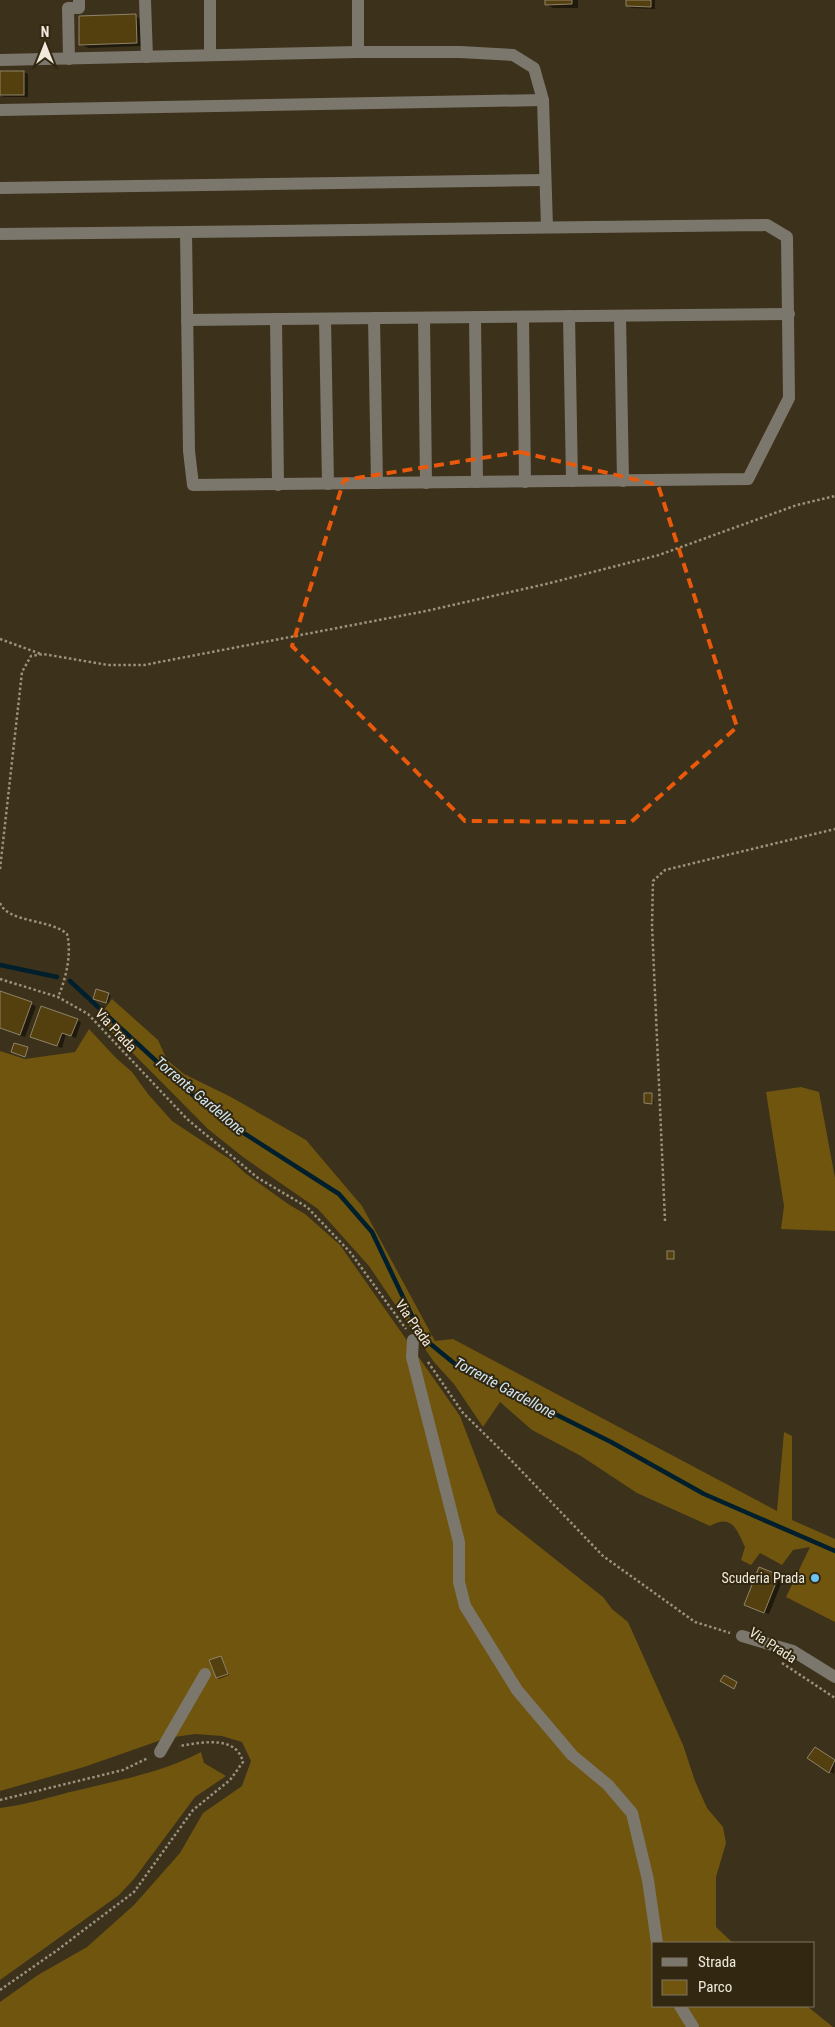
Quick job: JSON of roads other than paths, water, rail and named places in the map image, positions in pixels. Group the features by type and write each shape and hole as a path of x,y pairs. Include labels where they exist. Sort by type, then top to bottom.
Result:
{"lane":[{"path":"69,59 68,8 79,8 79,0"},
{"path":"145,0 147,57"},
{"path":"210,0 210,55"},
{"path":"358,0 358,52"},
{"path":"0,60 358,52 460,52 513,55 534,68 543,100 547,227"},
{"path":"0,110 543,100"},
{"path":"0,188 545,180"},
{"path":"0,234 767,225 787,237 789,398 748,479 194,485 189,451 186,232"},
{"path":"187,320 789,314"},
{"path":"569,316 572,481"},
{"path":"620,316 624,481"},
{"path":"475,317 477,482"},
{"path":"523,317 525,482"},
{"path":"374,318 377,483"},
{"path":"424,318 426,483"},
{"path":"276,319 278,484"},
{"path":"325,319 328,484"},
{"path":"413,1340 412,1357 459,1542 459,1582 465,1606 517,1690 572,1755 608,1785 632,1813 648,1880 657,1942"},
{"path":"742,1636 793,1651 835,1677"},
{"path":"160,1752 205,1674"},
{"path":"681,2007 693,2027"}],"waterway":[{"name":"Torrente Gardellone","path":"0,965 57,977"},
{"name":"Torrente Gardellone","path":"70,981 196,1098 228,1123 339,1194 372,1232 422,1337 455,1364 611,1442 704,1494 835,1551"}],"place":[{"name":"Scuderia Prada","path":"815,1578"}]}
